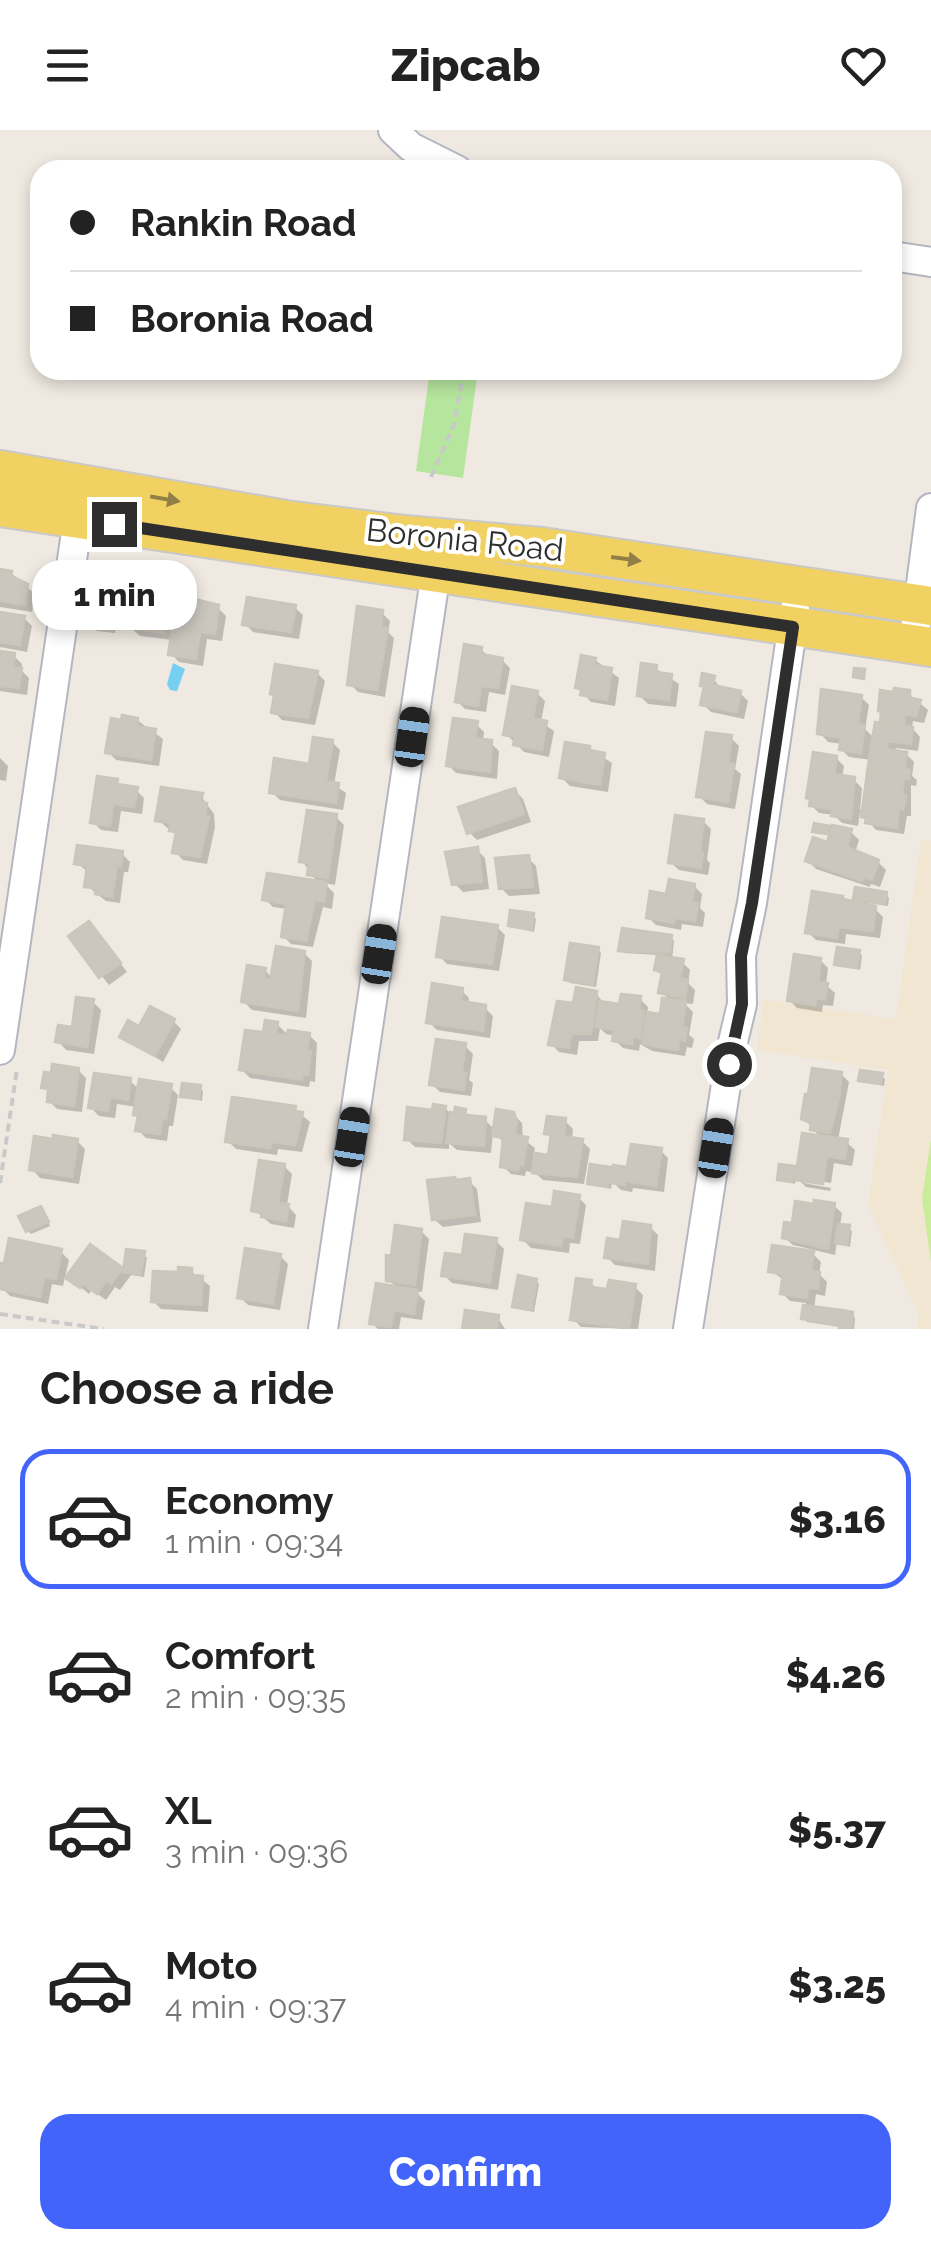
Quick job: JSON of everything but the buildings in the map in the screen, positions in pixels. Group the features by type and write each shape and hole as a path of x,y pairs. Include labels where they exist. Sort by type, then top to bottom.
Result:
{"main road":[{"name":"Boronia Road","path":"0,470 286,520 542,547 925,605"},
{"name":"Boronia Road","path":"0,507 922,646"}],"street":[{"path":"393,130 436,160"},
{"path":"902,258 931,262"},
{"path":"922,646 931,508"},
{"path":"0,1050 78,518"},
{"path":"323,1329 436,572"},
{"path":"688,1329 742,1004 741,956 798,586"}],"path":[{"path":"431,476 454,426 462,380"},
{"path":"0,1314 104,1329"}],"shaded area":[{"path":"921,840 931,841 931,1329 917,1329 919,1315 868,1205 888,1070 757,1050 764,1000 896,1019"}],"green space":[{"path":"429,380 477,380 463,478 416,471"},
{"path":"931,1139 931,1262 922,1198"}],"water":[{"path":"173,663 185,669 177,691 170,690 167,684"}],"route":[{"path":"114,524 793,627 741,956 742,1004 729,1064"}]}
